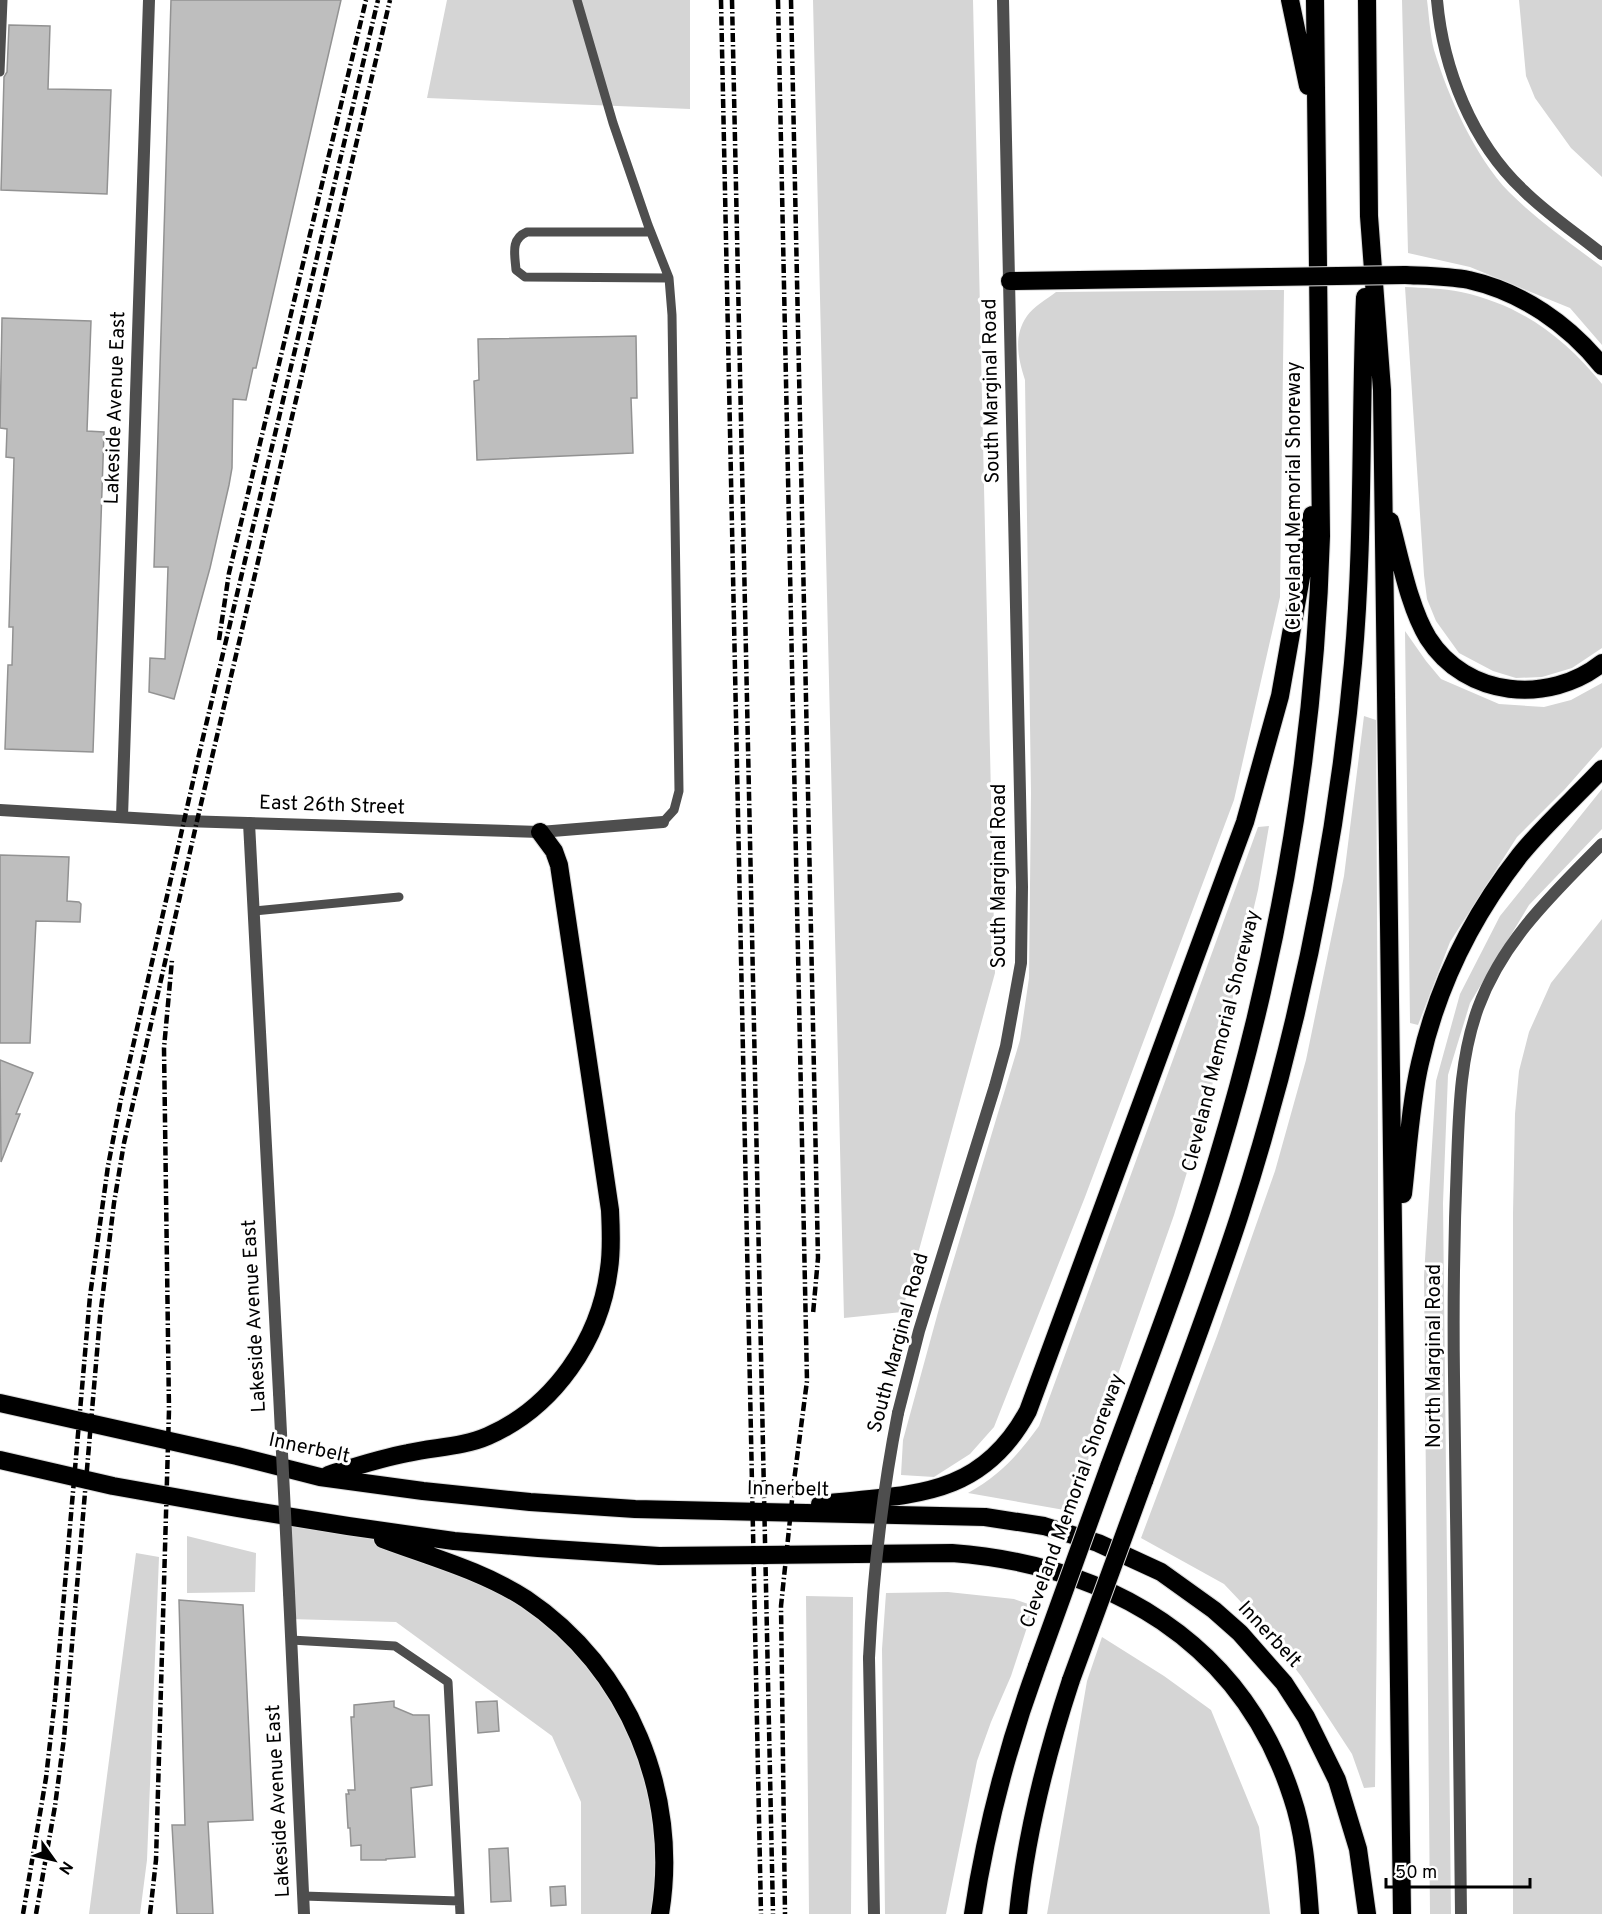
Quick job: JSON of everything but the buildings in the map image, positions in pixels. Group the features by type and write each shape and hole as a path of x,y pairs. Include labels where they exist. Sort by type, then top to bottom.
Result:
{"highway":[{"path":"1290,0 1316,128"},
{"name":"Cleveland Memorial Shoreway","path":"973,1914 984,1849 1005,1758 1174,1291 1238,1090 1270,955 1295,819 1313,678 1320,556 1315,0"},
{"path":"1018,1914 1033,1812 1058,1718 1239,1216 1297,1011 1316,918 1335,803 1353,663 1369,216 1367,0"},
{"path":"1369,216 1382,390 1402,1914"},
{"path":"1010,281 1405,275 1468,280 1517,297 1558,322 1576,337 1602,366"},
{"path":"747,1512 910,1494 948,1484 991,1461 1002,1451 1020,1426 1038,1385 1245,822 1280,696 1320,469"},
{"path":"1383,496 1415,610 1437,650 1458,670 1498,688 1533,691 1569,683 1586,675 1602,663"},
{"path":"1394,1270 1415,1088 1426,1039 1442,991 1472,928 1509,869 1539,833 1602,769"},
{"path":"320,1477 406,1453 468,1442 487,1436 511,1424 533,1409 551,1392 572,1365 585,1343 601,1305 609,1268 610,1210 559,865 554,851 540,832"},
{"name":"Innerbelt","path":"0,1404 237,1456 320,1477 423,1491 530,1502 635,1509 947,1516 1016,1521 1072,1534 1134,1558 1161,1572 1214,1610 1240,1633 1284,1683 1306,1717 1337,1780 1358,1849 1367,1914"},
{"path":"0,1460 113,1486 348,1526 503,1545 659,1556 952,1553 1023,1562 1089,1582 1149,1612 1178,1633 1228,1680 1248,1707 1282,1767 1293,1799 1306,1864 1310,1914"},
{"path":"348,1526 477,1574 510,1590 526,1599 556,1623 599,1667 622,1701 635,1728 654,1781 663,1826 665,1850 660,1914"}],"street":[{"name":"Lakeside Avenue East","path":"122,817 149,0"},
{"name":"South Marginal Road","path":"874,1914 869,1658 877,1540 886,1473 898,1413 919,1331 1006,1046 1021,963 1022,887 1003,0"},
{"path":"1437,0 1439,24 1452,74 1473,123 1488,148 1521,189 1602,254"},
{"name":"East 26th Street","path":"0,810 249,823 540,832 663,822"},
{"name":"Lakeside Avenue East","path":"249,823 304,1914"},
{"name":"North Marginal Road","path":"1461,1914 1453,1277 1462,1074 1465,1053 1477,1010 1504,953 1530,918 1602,844"}],"lane":[{"path":"0,72 3,0"},
{"path":"577,0 613,123 650,232 669,278 672,315 679,791 674,810 663,822"},
{"path":"650,232 527,232 520,235 514,245 516,270 525,277 669,278"},
{"path":"254,911 399,897"},
{"path":"291,1640 395,1646 448,1682 460,1914"},
{"path":"303,1896 459,1901"}],"shaded area":[{"path":"447,0 690,0 690,109 427,98"},
{"path":"813,0 973,0 995,973 902,1312 844,1318"},
{"path":"1402,0 1427,0 1434,50 1447,87 1464,125 1485,162 1509,192 1531,212 1602,267 1602,345 1570,308 1470,267 1408,253"},
{"path":"1519,0 1602,0 1602,177 1571,148 1535,98 1526,76"},
{"path":"1405,287 1461,292 1503,305 1522,314 1557,338 1602,384 1602,648 1572,668 1542,677 1516,678 1493,671 1459,653 1436,621 1427,599 1424,575"},
{"path":"1284,290 1280,597 1234,800 1085,1197 994,1427 970,1454 934,1477 901,1475 903,1440 940,1305 1020,1040 1029,978 1031,793 1025,380 1018,347 1020,331 1036,306 1056,292"},
{"path":"1405,631 1441,679 1499,704 1544,707 1571,700 1602,683 1602,747 1565,789 1517,837 1450,942 1418,1025 1410,1023"},
{"path":"1364,716 1376,720 1378,1520 1375,1787 1364,1788 1352,1754 1301,1676 1258,1620 1224,1584 1141,1538 1217,1336 1275,1171 1306,1060 1344,876"},
{"path":"1602,789 1602,829 1529,905 1470,1003 1448,1075 1443,1203 1451,1914 1430,1914 1424,1276 1436,1081 1460,994 1500,916"},
{"path":"1269,826 1258,890 1208,1103 1174,1215 1070,1511 968,1493 1008,1464 1039,1426 1258,827"},
{"path":"1602,919 1602,1914 1513,1914 1515,1114 1519,1071 1529,1032 1551,983"},
{"path":"285,1522 348,1526 494,1582 599,1667 654,1781 660,1914 581,1914 581,1802 552,1736 396,1622 290,1619"},
{"path":"187,1536 256,1553 255,1592 187,1593"},
{"path":"136,1553 159,1557 147,1860 140,1914 89,1914"},
{"path":"948,1592 1014,1599 1034,1606 1011,1676 977,1761 946,1914 885,1914 882,1649 886,1593"},
{"path":"806,1596 853,1597 851,1914 809,1914"},
{"path":"1102,1637 1164,1676 1211,1710 1259,1827 1270,1914 1047,1914 1087,1681"}],"railway":[{"path":"219,640 229,573 366,0"},
{"path":"23,1914 46,1778 55,1699 90,1296 108,1166 201,746 378,0"},
{"path":"36,1914 64,1738 100,1317 124,1143 197,821 390,0"},
{"path":"721,0 761,1914"},
{"path":"732,0 773,1914"},
{"path":"778,0 807,1381 781,1606 785,1914"},
{"path":"791,0 818,1258 813,1314"},
{"path":"150,1914 156,1860 169,1410 164,1048 172,960"}]}
